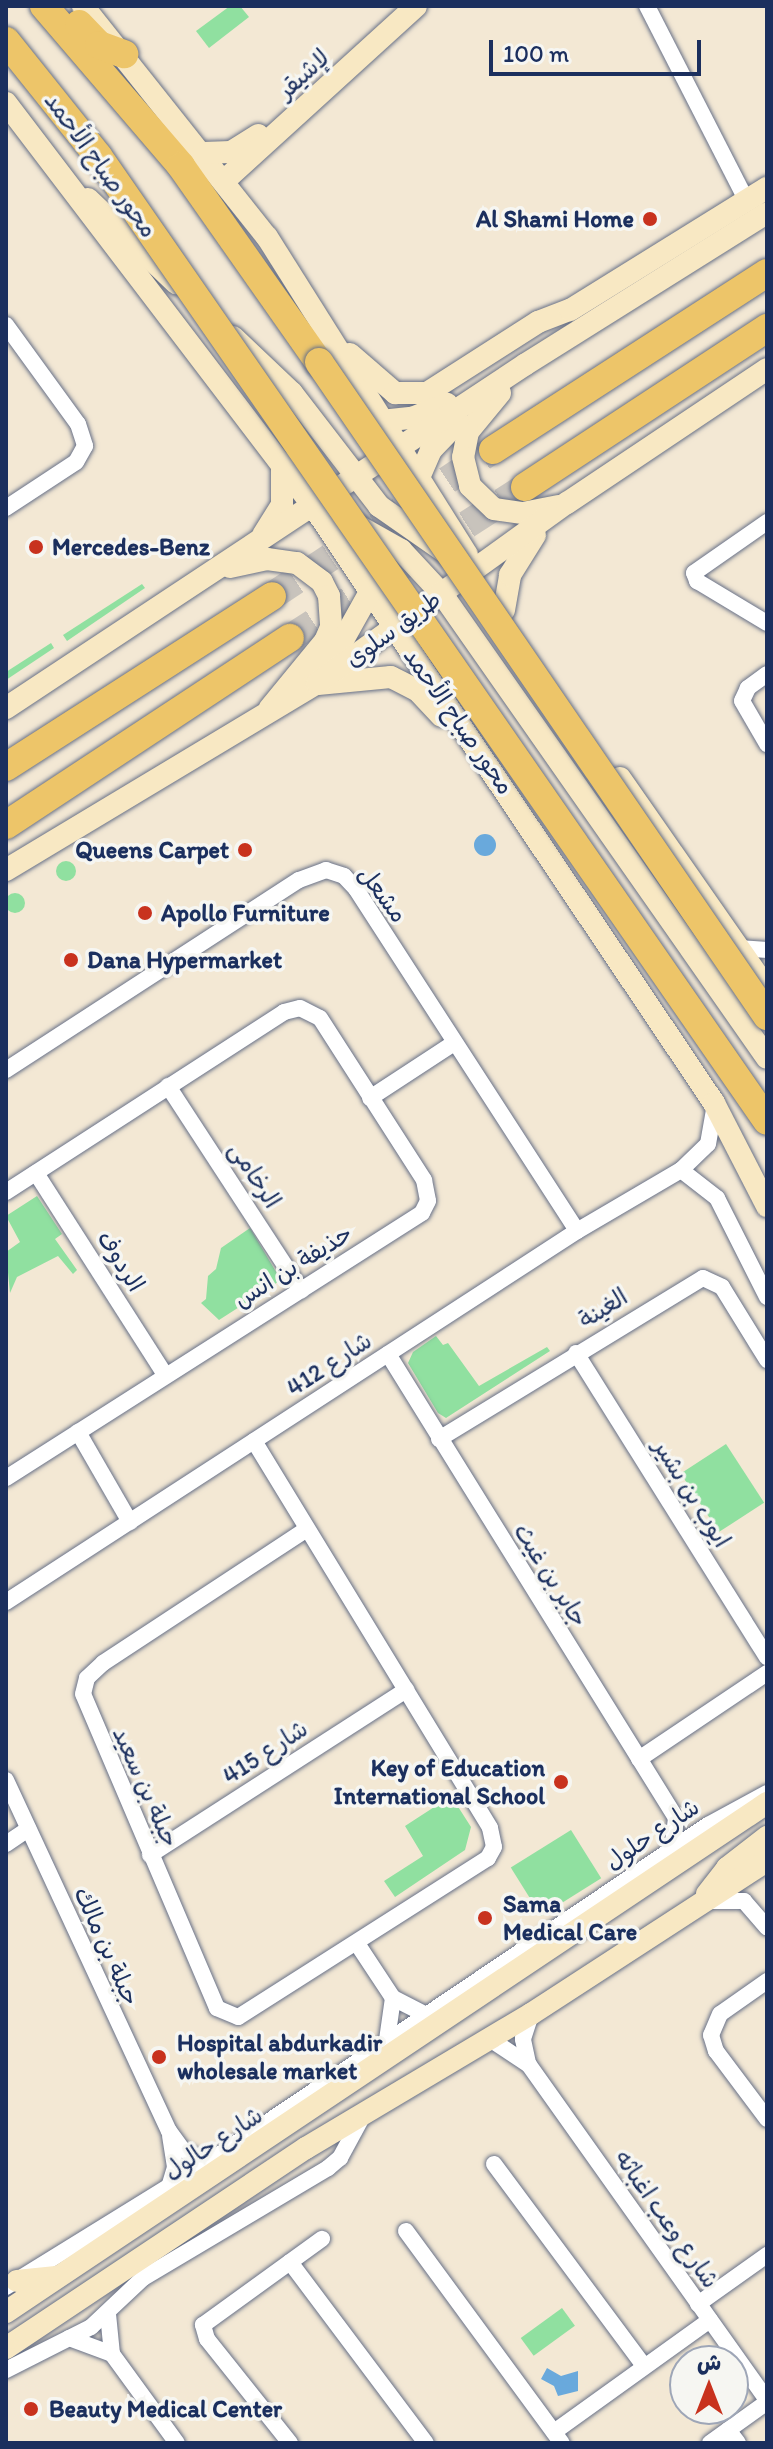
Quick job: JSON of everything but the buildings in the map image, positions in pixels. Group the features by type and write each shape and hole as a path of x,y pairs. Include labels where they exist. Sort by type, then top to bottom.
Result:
{"highway":[{"path":"44,6 181,166 275,298 767,1016"},
{"path":"64,6 93,40 124,54"},
{"name":"محور صباح الأحمد","path":"6,41 98,156 379,555 767,1121"},
{"path":"493,450 767,273"},
{"path":"525,487 767,328"},
{"path":"6,767 272,596"},
{"path":"6,825 290,638"}],"main road":[{"path":"83,6 225,180 327,332 417,479 504,610 767,989"},
{"name":"لإشيقر","path":"203,153 231,152 248,142 402,6"},
{"name":"لإشيقر","path":"225,180 416,6"},
{"name":"محور صباح الأحمد","path":"6,103 313,506 508,790 714,1103 767,1206"},
{"path":"50,163 274,373 442,594 767,1058"},
{"path":"327,332 395,393 427,393 538,322 570,310 767,188"},
{"path":"696,258 739,206"},
{"path":"6,708 526,364 767,213"},
{"path":"381,421 427,413 526,364"},
{"path":"265,716 342,642 371,594 417,479 440,438 526,364"},
{"path":"526,364 474,420 463,457 466,475 480,499 494,509 558,510"},
{"name":"طريق سلوى","path":"6,870 317,683 558,510 767,369"},
{"path":"394,628 398,449"},
{"path":"256,544 282,504 282,462"},
{"path":"313,506 397,535 477,568"},
{"path":"504,610 517,559 558,510"},
{"path":"208,576 237,565 282,559 310,570 329,596 331,627 325,641 265,716"},
{"path":"317,683 376,676 405,683 431,704 488,777 508,790"},
{"name":"شارع حالول","path":"6,2312 767,1803"},
{"path":"703,1902 727,1868 767,1837"},
{"path":"6,2348 365,2111 531,2014 767,1861"},
{"path":"363,2075 378,2045"},
{"path":"12,2284 59,2276"}],"street":[{"path":"647,6 739,206"},
{"path":"6,325 82,432 85,446 76,462 6,508"},
{"path":"767,522 697,567 694,577 767,623"},
{"path":"767,674 748,688 742,701 767,744"},
{"name":"مشعل","path":"6,1070 299,880 326,870 344,876 356,889 577,1231"},
{"path":"739,948 767,950"},
{"name":"حذيفة بن انس","path":"6,1192 284,1012 300,1008 320,1018 424,1180 427,1207 6,1478"},
{"path":"370,1098 454,1043"},
{"name":"الرخامى","path":"168,1086 301,1290"},
{"name":"شارع 412","path":"6,1602 577,1231 681,1170 708,1144 716,1124 714,1103"},
{"path":"681,1170 717,1198 767,1297"},
{"name":"الردوف","path":"36,1173 165,1375"},
{"name":"الغينة","path":"439,1439 683,1286 709,1277 722,1287 767,1360"},
{"name":"ايوب بن بشير","path":"576,1353 767,1657"},
{"name":"جابر بن غيث","path":"388,1354 676,1818"},
{"path":"78,1432 130,1522"},
{"name":"جبلة بن سعيد","path":"254,1441 490,1828 494,1847 488,1858 358,1945 247,2014 229,2015 217,2008 86,1711 87,1678 307,1529"},
{"path":"639,1759 767,1673"},
{"name":"شارع 415","path":"150,1855 406,1690"},
{"name":"جبلة بن مالك","path":"6,1780 169,2131 182,2149 207,2163"},
{"name":"شارع حلول","path":"12,2284 207,2163 708,1825 767,1793"},
{"path":"672,1851 676,1818 708,1825"},
{"path":"6,1844 28,1829"},
{"path":"703,1902 744,1901 767,1927"},
{"path":"358,1945 393,1998 425,2014"},
{"path":"767,1981 720,2014 711,2035 716,2051 767,2119"},
{"path":"378,2045 393,1998"},
{"path":"529,2065 523,2039 531,2014"},
{"name":"شارع وعب اغباثه","path":"490,2039 529,2065 767,2401"},
{"path":"6,2370 108,2314 143,2278 328,2168 340,2158 365,2111"},
{"name":"جبلة بن مالك","path":"169,2131 175,2167 169,2187"},
{"path":"494,2164 644,2366"},
{"path":"406,2231 558,2438 644,2366 710,2320"},
{"path":"290,2443 207,2339 203,2325 322,2239"},
{"path":"698,2304 767,2255"},
{"path":"290,2262 426,2443"},
{"path":"108,2314 112,2354 177,2443"},
{"path":"69,2338 112,2354"},
{"path":"710,2443 733,2436 767,2401"}],"green space":[{"path":"230,6 240,6 249,17 209,48 196,31"},
{"path":"142,584 145,588 67,641 63,635"},
{"path":"51,643 54,648 6,680 6,672"},
{"path":"66,861 73,864 76,871 73,878 66,881 59,878 56,871 59,864"},
{"path":"15,893 22,896 25,903 22,910 15,913 8,910 5,903 8,896"},
{"path":"37,1196 62,1234 55,1239 77,1270 73,1274 58,1256 17,1277 10,1293 6,1252 20,1242 6,1216"},
{"path":"250,1228 281,1280 219,1320 201,1303 206,1299 208,1276 216,1269 221,1248"},
{"path":"436,1336 443,1345 448,1343 479,1386 547,1347 550,1351 446,1418 438,1413 408,1363 413,1352"},
{"path":"726,1444 764,1503 719,1532 681,1473"},
{"path":"448,1791 471,1827 465,1850 395,1897 384,1881 423,1856 405,1826 445,1800 443,1795"},
{"path":"571,1830 601,1878 541,1916 511,1868"},
{"path":"562,2308 575,2326 534,2356 521,2338"}],"water":[{"path":"485,834 493,837 496,845 493,853 485,856 477,853 474,845 477,837"},
{"path":"547,2368 561,2376 578,2371 578,2391 558,2396 554,2386 541,2379"}],"tunnel":[{"path":"272,596 493,450"},
{"path":"290,638 525,487"}],"place":[{"name":"Al Shami Home","path":"650,219"},
{"name":"Mercedes-Benz","path":"36,547"},
{"name":"Queens Carpet","path":"245,850"},
{"name":"Apollo Furniture","path":"145,913"},
{"name":"Dana Hypermarket","path":"71,960"},
{"name":"Key of Education International School","path":"561,1782"},
{"name":"Sama Medical Care","path":"485,1918"},
{"name":"Hospital abdurkadir wholesale market","path":"159,2057"},
{"name":"Beauty Medical Center","path":"31,2409"}]}
